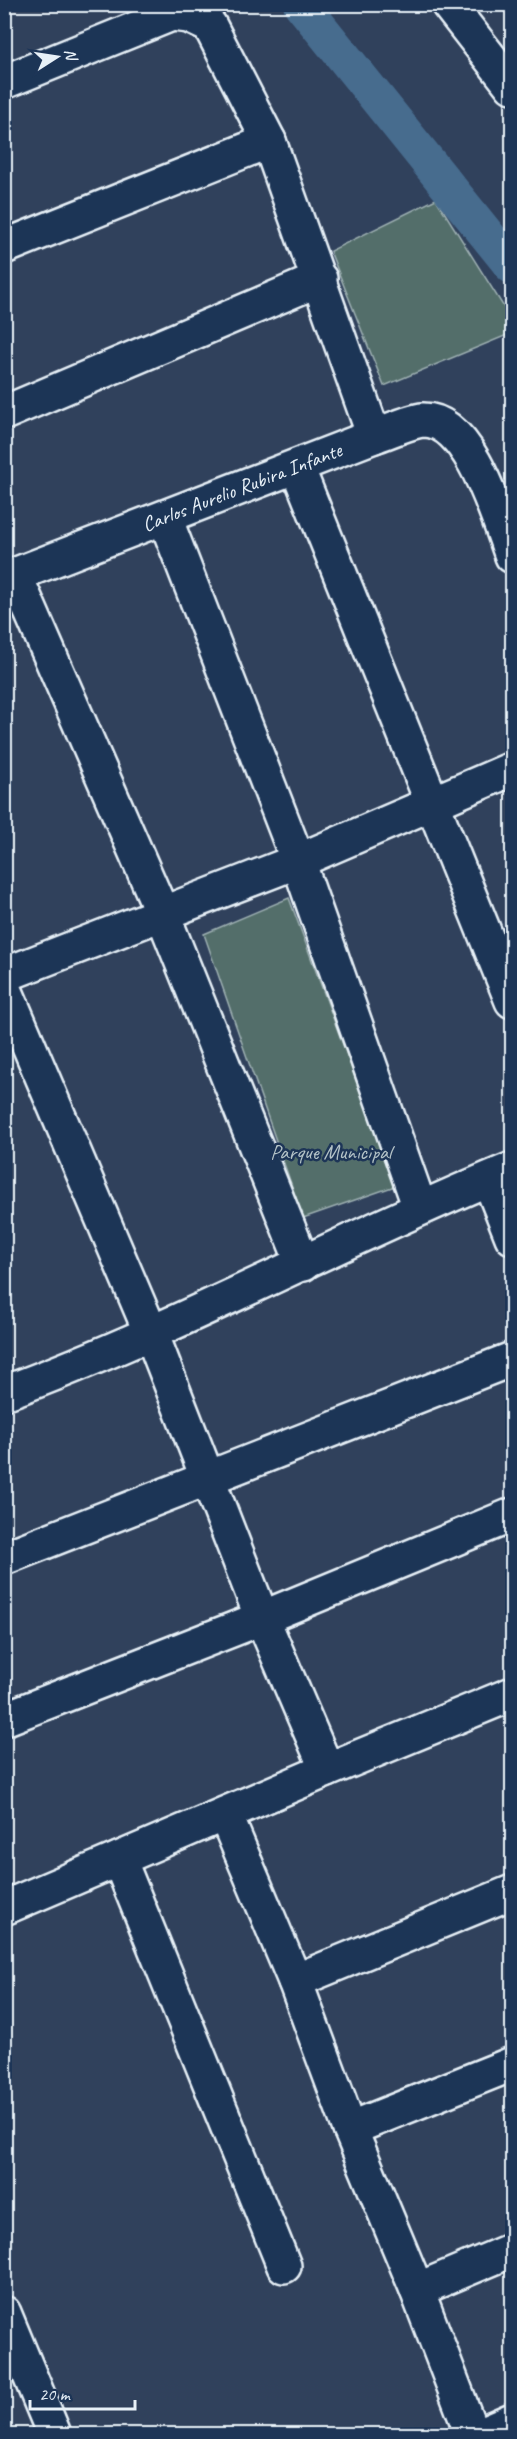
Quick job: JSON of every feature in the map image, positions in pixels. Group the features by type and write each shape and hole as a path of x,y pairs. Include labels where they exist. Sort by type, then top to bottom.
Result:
{"street":[{"path":"448,4 513,86"},
{"path":"4,82 172,14 189,16 210,26 269,141 374,436"},
{"path":"4,247 269,141"},
{"path":"4,413 320,279"},
{"name":"Carlos Aurelio Rubira Infante","path":"10,577 165,519 374,436 423,420 446,426 472,455 513,556"},
{"path":"297,467 513,1001"},
{"path":"165,519 298,861 420,1208"},
{"path":"10,577 164,915 303,1264"},
{"path":"4,975 164,915 298,861 513,769"},
{"path":"4,987 151,1334 262,1618 327,1770"},
{"path":"4,1393 151,1334 420,1208 501,1174 513,1237"},
{"path":"4,1558 513,1359"},
{"path":"4,1719 262,1618 513,1515"},
{"path":"4,1908 327,1770 513,1694"},
{"path":"225,1814 295,1981 350,2129 417,2290 472,2434"},
{"path":"119,1859 284,2266"},
{"path":"295,1981 513,1892"},
{"path":"350,2129 513,2064"},
{"path":"417,2290 513,2250"},
{"path":"4,2313 54,2434"},
{"path":"480,2434 513,2420"}],"green space":[{"path":"436,199 512,320 512,333 384,386 330,251"},
{"name":"Parque Municipal","path":"289,898 395,1186 303,1218 204,934"}],"waterway":[{"path":"301,4 512,266"}]}
